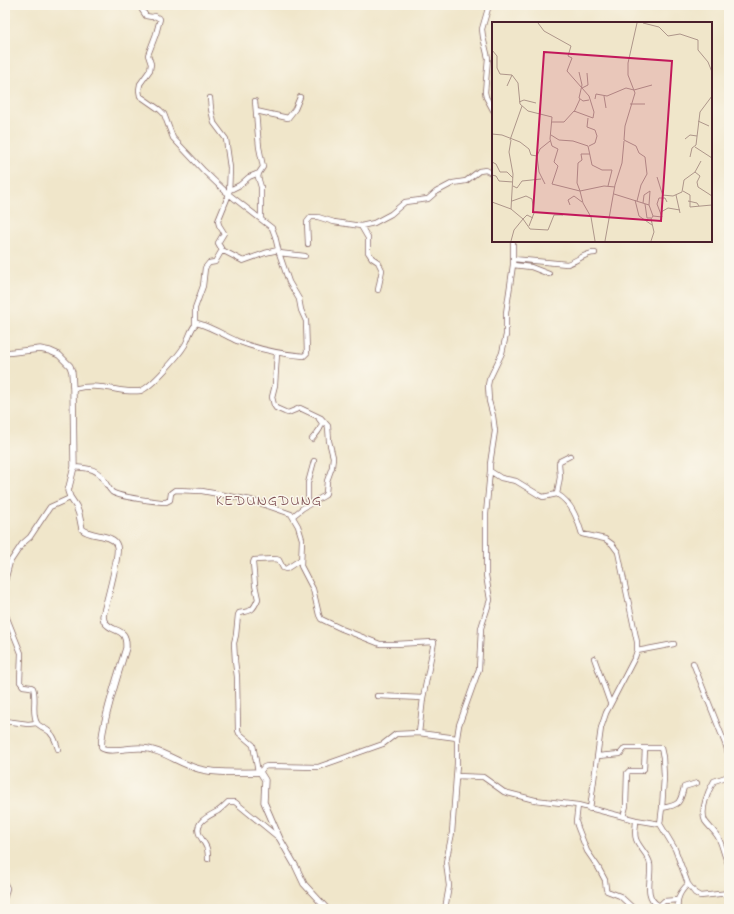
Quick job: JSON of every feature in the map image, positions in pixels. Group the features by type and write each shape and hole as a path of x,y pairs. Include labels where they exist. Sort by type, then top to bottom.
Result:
{"street":[{"path":"142,5 142,10 146,16 155,16 160,19 148,54 151,64 150,70 140,84 139,93 142,98 156,106 164,114 174,140 215,182 270,226 273,231 278,252 289,282 299,299 301,310 306,321 307,352 304,356 277,354 236,341 198,323 195,324"},
{"path":"489,5 482,29 488,58 485,92 492,108"},
{"path":"256,111 288,118 295,109 300,97"},
{"path":"210,98 214,123 226,139 230,168 229,192 218,221 224,233 218,243 222,250 243,261 264,253 278,252 305,256"},
{"path":"255,101 259,147 263,167 258,177 261,187 261,219"},
{"path":"308,244 307,222 314,216 334,222 361,226 380,221 406,202 428,198 453,183 466,180 479,171 486,170 492,173"},
{"path":"229,192 249,177 259,173"},
{"path":"361,226 368,238 368,252 372,258 378,262 382,270 378,290"},
{"path":"445,909 449,886 446,862 452,833 458,725 479,669 481,628 490,600 486,575 486,540 490,464 495,431 489,401 488,385 502,353 506,335 506,313 513,265 513,242"},
{"path":"72,389 94,386 130,392 142,390 152,384 181,351 195,324 195,311 203,286 205,268 209,263 215,262 222,250"},
{"path":"513,259 567,264 573,263 585,254 595,253"},
{"path":"513,265 531,267 549,274"},
{"path":"5,353 40,349 50,351 58,355 70,366 72,372 74,466 68,491 70,498 79,514 82,529 110,538 116,542 118,546 104,621 111,628 122,632 127,641 104,724 101,743 102,748 107,750 142,748 152,750 186,765 210,771 259,772 267,766 318,766 383,744 396,734 419,733 457,738"},
{"path":"277,354 275,385 272,397 276,408 288,413 300,408 324,420 328,426 329,441 333,456 332,467 327,481 326,493 324,496 293,516"},
{"path":"312,439 322,425 316,416"},
{"path":"557,494 560,477 559,463 570,456"},
{"path":"308,505 308,482 314,461"},
{"path":"74,466 96,470 111,491 119,495 166,502 170,500 171,493 174,490 202,491 262,503 289,513 293,516 302,539 300,560 301,566 313,589 321,618 327,622 380,644 434,642 423,698 419,733"},
{"path":"490,471 500,478 516,481 543,497 557,494 572,508 582,534 605,539 612,544 618,552 637,642 637,651 631,666 606,713 602,728 590,808"},
{"path":"5,581 10,562 22,544 30,537 50,507 70,498"},
{"path":"300,560 286,569 283,568 279,560 276,559 254,560 254,585 258,599 251,611 239,613 234,643 238,677 238,730 239,733 253,745 259,772 265,780 264,802 281,840 304,884 327,909"},
{"path":"5,613 21,653 20,682 23,686 31,686 34,690 35,718 37,723 55,737 58,749"},
{"path":"637,651 674,644"},
{"path":"594,658 610,703"},
{"path":"693,663 729,757"},
{"path":"377,696 423,698"},
{"path":"5,721 28,724 37,723"},
{"path":"598,756 620,754 625,748 661,748 664,777 660,824 675,849 688,884 695,893 700,896 729,893"},
{"path":"623,817 626,806 627,773 629,771 641,771 644,769 645,748"},
{"path":"456,776 483,777 504,792 535,800 578,805 623,817 660,824"},
{"path":"728,863 720,840 706,822 704,812 706,800 714,781 729,776"},
{"path":"662,808 672,807 678,804 684,787 697,783"},
{"path":"208,859 208,849 200,836 198,828 205,818 221,809 228,802 235,802 281,840"},
{"path":"578,805 576,822 578,828 587,851 605,880 607,891 620,896 634,909"},
{"path":"636,820 636,839 650,863 649,888 653,902 660,905 664,901 678,900"},
{"path":"5,884 7,888 5,896"},
{"path":"678,909 678,900 683,889 688,884"}],"district":[{"name":"KEDUNGDUNG","path":"269,500"}]}
